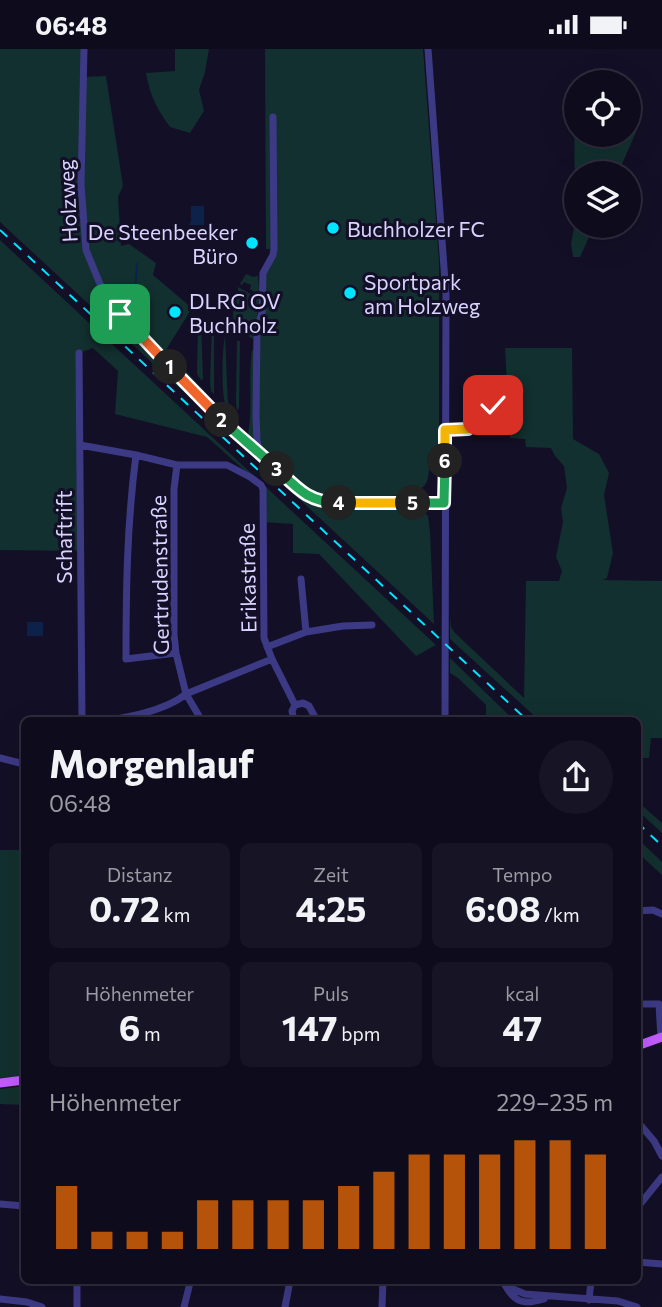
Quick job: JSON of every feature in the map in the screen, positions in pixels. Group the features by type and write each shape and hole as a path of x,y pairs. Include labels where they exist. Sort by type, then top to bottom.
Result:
{"main road":[{"path":"641,1045 662,1037"},
{"path":"0,1083 21,1080"}],"street":[{"name":"Holzweg","path":"84,49 83,211 86,250 100,284 120,314 243,440 303,494 325,502 444,503"},
{"path":"428,49 446,295 445,717"},
{"path":"259,453 256,417 257,329 262,313 262,273 274,249 273,117"},
{"name":"Schaftrift","path":"79,353 82,717"},
{"path":"445,430 468,429 493,405"},
{"path":"80,445 177,465"},
{"path":"136,455 125,572 126,659 176,653"},
{"name":"Erikastraße","path":"177,465 227,465 261,485 263,627 267,647 295,705 303,703 309,706 315,717"},
{"name":"Gertrudenstraße","path":"177,465 174,489 174,635 186,694 200,717"},
{"path":"301,579 306,632"},
{"path":"267,647 306,632 372,625"},
{"path":"129,717 180,699 186,694 272,659"},
{"path":"293,717 295,705"},
{"path":"0,758 21,763"},
{"path":"641,911 656,911 662,914"},
{"path":"641,1005 659,1004 662,1037"},
{"path":"641,1126 662,1157"},
{"path":"641,1203 662,1177"},
{"path":"0,1204 21,1206"},
{"path":"641,1260 662,1264"},
{"path":"77,1284 77,1307"},
{"path":"285,1307 289,1284"},
{"path":"382,1307 383,1284"},
{"path":"505,1284 510,1294 522,1302 551,1297 567,1302 618,1301 637,1307"},
{"path":"589,1300 591,1284"},
{"path":"184,1307 189,1287"},
{"path":"2,1302 27,1302 42,1307"}],"green space":[{"path":"0,49 84,49 83,77 106,76 123,186 118,197 121,246 129,244 156,263 153,275 192,308 166,350 248,435 251,361 254,350 253,438 256,440 263,273 273,249 266,249 265,49 423,49 439,261 439,460 429,459 426,483 411,493 358,497 357,503 320,504 421,509 428,516 434,624 0,222"},
{"path":"175,49 209,49 199,90 204,111 190,133 170,127 155,102 146,73 175,71"},
{"path":"574,147 629,147 623,161 575,161"},
{"path":"572,238 589,238 580,257 573,257"},
{"path":"0,240 436,645 416,656 319,554 293,553 293,524 263,522 261,485 207,437 115,414 118,371 93,348 79,353 81,551 0,550"},
{"path":"246,274 258,276 257,294 250,289 251,285 244,282 240,284"},
{"path":"238,287 259,299 257,320 249,325 253,339 234,322 234,295 238,295"},
{"path":"198,322 201,322 202,381 197,373"},
{"path":"212,324 214,325 214,394 210,382"},
{"path":"225,336 228,404 226,406 222,372"},
{"path":"237,341 240,341 237,411 236,402"},
{"path":"505,348 572,348 573,439 599,454 609,473 604,495 613,553 607,578 603,580 662,581 662,738 651,738 649,758 641,758 641,717 536,717 450,639 450,616 451,627 455,633 524,698 526,581 559,581 562,571 556,557 563,522 561,508 567,488 564,466 551,448 526,447 525,439 510,438"},
{"path":"450,658 511,717 486,717 486,705 450,673"},
{"path":"641,805 662,823 662,833 641,814"},
{"path":"641,842 662,862 662,875 641,856"},
{"path":"0,850 21,850 21,1076 0,1078"},
{"path":"21,1086 21,1105 0,1104 0,1089"}],"water":[{"path":"191,206 204,206 204,225 189,225"},
{"path":"27,622 43,622 43,636 27,636"}],"waterway":[{"path":"137,264 135,291 146,325"}],"railway":[{"path":"0,230 524,717"},
{"path":"641,826 662,846"}],"place":[{"name":"Buchholzer FC","path":"333,228"},
{"name":"De Steenbeeker Büro","path":"252,243"},
{"name":"Sportpark am Holzweg","path":"350,293"},
{"name":"DLRG OV Buchholz","path":"175,312"}],"route":[{"path":"120,314 243,440 303,494 325,502 444,503 445,430 471,428 493,405"}]}
